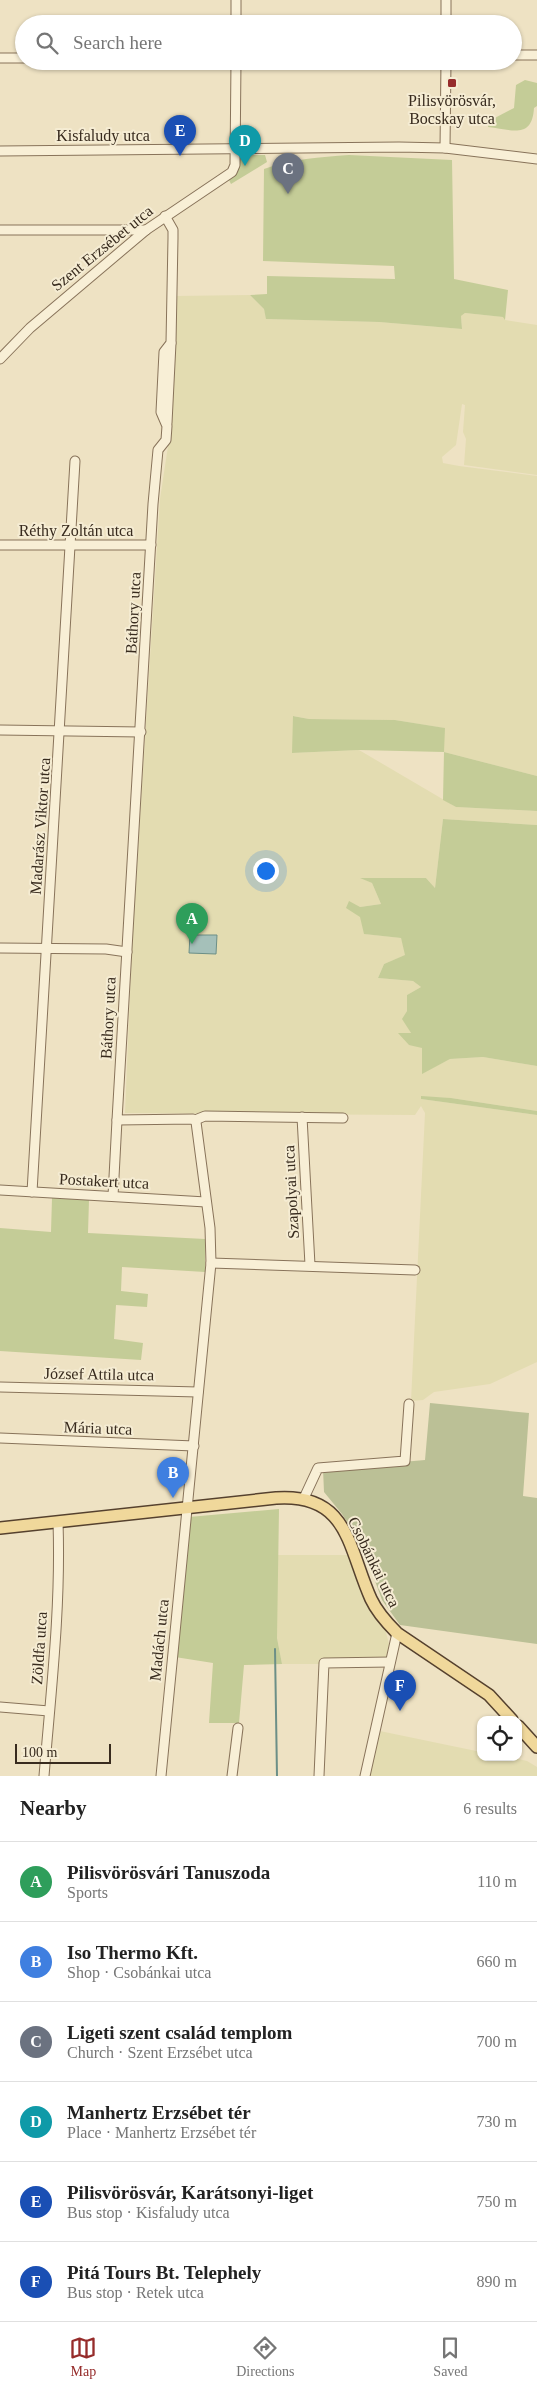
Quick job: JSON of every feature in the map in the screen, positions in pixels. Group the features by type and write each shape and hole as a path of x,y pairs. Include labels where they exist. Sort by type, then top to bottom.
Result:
{"main road":[{"name":"Csobánkai utca","path":"0,1528 276,1498 304,1498 324,1507 340,1523 356,1554 372,1600 387,1623 397,1633 489,1695 508,1716"},
{"path":"522,1730 537,1747"}],"street":[{"path":"236,0 236,15"},
{"path":"446,0 446,15"},
{"path":"522,55 537,55"},
{"path":"0,58 15,58"},
{"path":"236,70 236,150 356,147 445,148 537,159"},
{"path":"445,148 446,70"},
{"name":"Kisfaludy utca","path":"0,151 236,150"},
{"name":"Szent Erzsébet utca","path":"0,359 30,328 146,230 232,172 236,150"},
{"path":"165,216 173,230 171,343 167,423"},
{"path":"0,230 146,230"},
{"path":"167,423 161,412 164,352 171,343"},
{"name":"Báthory utca","path":"113,1196 151,545 158,450 166,440 167,423"},
{"name":"Madarász Viktor utca","path":"32,1192 61,731 75,461"},
{"name":"Réthy Zoltán utca","path":"0,545 151,545"},
{"path":"0,730 141,732"},
{"path":"0,948 106,949 127,952"},
{"path":"117,1120 195,1120 205,1116 343,1118"},
{"name":"Szapolyai utca","path":"302,1117 310,1265"},
{"path":"188,1508 211,1263 211,1236 195,1120"},
{"name":"Postakert utca","path":"0,1190 206,1202"},
{"path":"211,1263 415,1270"},
{"name":"József Attila utca","path":"0,1387 198,1392"},
{"path":"304,1498 318,1468 404,1460 409,1404"},
{"name":"Mária utca","path":"0,1438 194,1446"},
{"name":"Madách utca","path":"161,1776 188,1508"},
{"name":"Zöldfa utca","path":"44,1776 60,1564 58,1522"},
{"path":"366,1776 397,1633"},
{"path":"319,1776 324,1663 390,1662"},
{"path":"0,1707 49,1711"},
{"path":"232,1776 238,1728"}],"shaded area":[{"path":"250,295 264,309 267,319 379,322 462,329 461,316 465,313 504,317 505,320 537,325 537,475 464,465 466,439 463,432 465,405 462,404 456,445 442,457 443,463 537,476 537,776 444,752 444,728 395,720 309,719 294,716 293,753 359,750 456,807 537,811 537,825 443,819 435,888 426,878 362,878 372,883 381,904 360,907 365,934 401,938 406,955 384,964 378,978 413,981 421,987 407,995 407,1011 403,1019 411,1033 399,1033 422,1048 422,1073 450,1059 483,1057 537,1066 537,1111 451,1098 421,1097 421,1099 537,1115 537,1362 490,1384 434,1392 423,1400 411,1401 425,1113 421,1106 415,1115 125,1113 132,946 160,499 172,420 175,296"},
{"path":"277,1555 349,1555 385,1629 389,1644 389,1664 282,1664 277,1638"},
{"path":"375,1730 477,1751 477,1761 522,1760 537,1767 537,1776 365,1776"}],"green space":[{"path":"525,80 537,83 537,106 534,108 529,124 520,130 488,127 489,121 514,108 516,85"},
{"path":"244,155 265,155 267,162 231,184 229,180 235,174 239,157"},
{"path":"349,155 452,160 454,279 508,290 505,320 503,317 465,313 461,316 462,329 379,322 266,319 264,309 250,295 267,294 267,276 395,279 394,266 263,261 264,169 296,161"},
{"path":"293,716 309,719 395,720 445,728 444,752 359,750 292,753"},
{"path":"444,752 537,776 537,811 456,807 443,800"},
{"path":"443,819 537,825 537,1066 483,1057 450,1059 422,1074 422,1048 409,1045 398,1033 411,1033 402,1019 407,1011 407,995 421,987 413,981 378,978 384,964 405,955 401,938 364,934 360,917 346,908 349,901 360,907 381,904 372,883 360,878 426,878 435,888"},
{"path":"421,1096 451,1098 537,1111 537,1115 421,1099"},
{"path":"52,1198 89,1200 88,1233 205,1239 205,1272 122,1267 121,1291 148,1294 147,1307 116,1305 114,1339 143,1343 141,1360 0,1351 0,1228 51,1232"},
{"path":"430,1403 529,1413 523,1496 537,1498 537,1644 400,1625 382,1600 363,1548 342,1514 324,1492 323,1469 425,1460"},
{"path":"279,1509 277,1638 282,1664 244,1665 239,1723 209,1723 213,1663 175,1657 189,1517"}],"water":[{"path":"190,935 217,935 216,954 189,953"}],"waterway":[{"path":"275,1649 277,1776"}],"place":[{"name":"Pilisvörösvár, Bocskay utca","path":"452,83"},
{"name":"Pilisvörösvár, Karátsonyi-liget","path":"180,156"},
{"name":"Manhertz Erzsébet tér","path":"245,166"},
{"name":"Ligeti szent család templom","path":"288,194"},
{"name":"Pilisvörösvári Tanuszoda","path":"192,944"},
{"name":"Iso Thermo Kft.","path":"173,1498"},
{"name":"Pitá Tours Bt. Telephely","path":"400,1711"}]}
